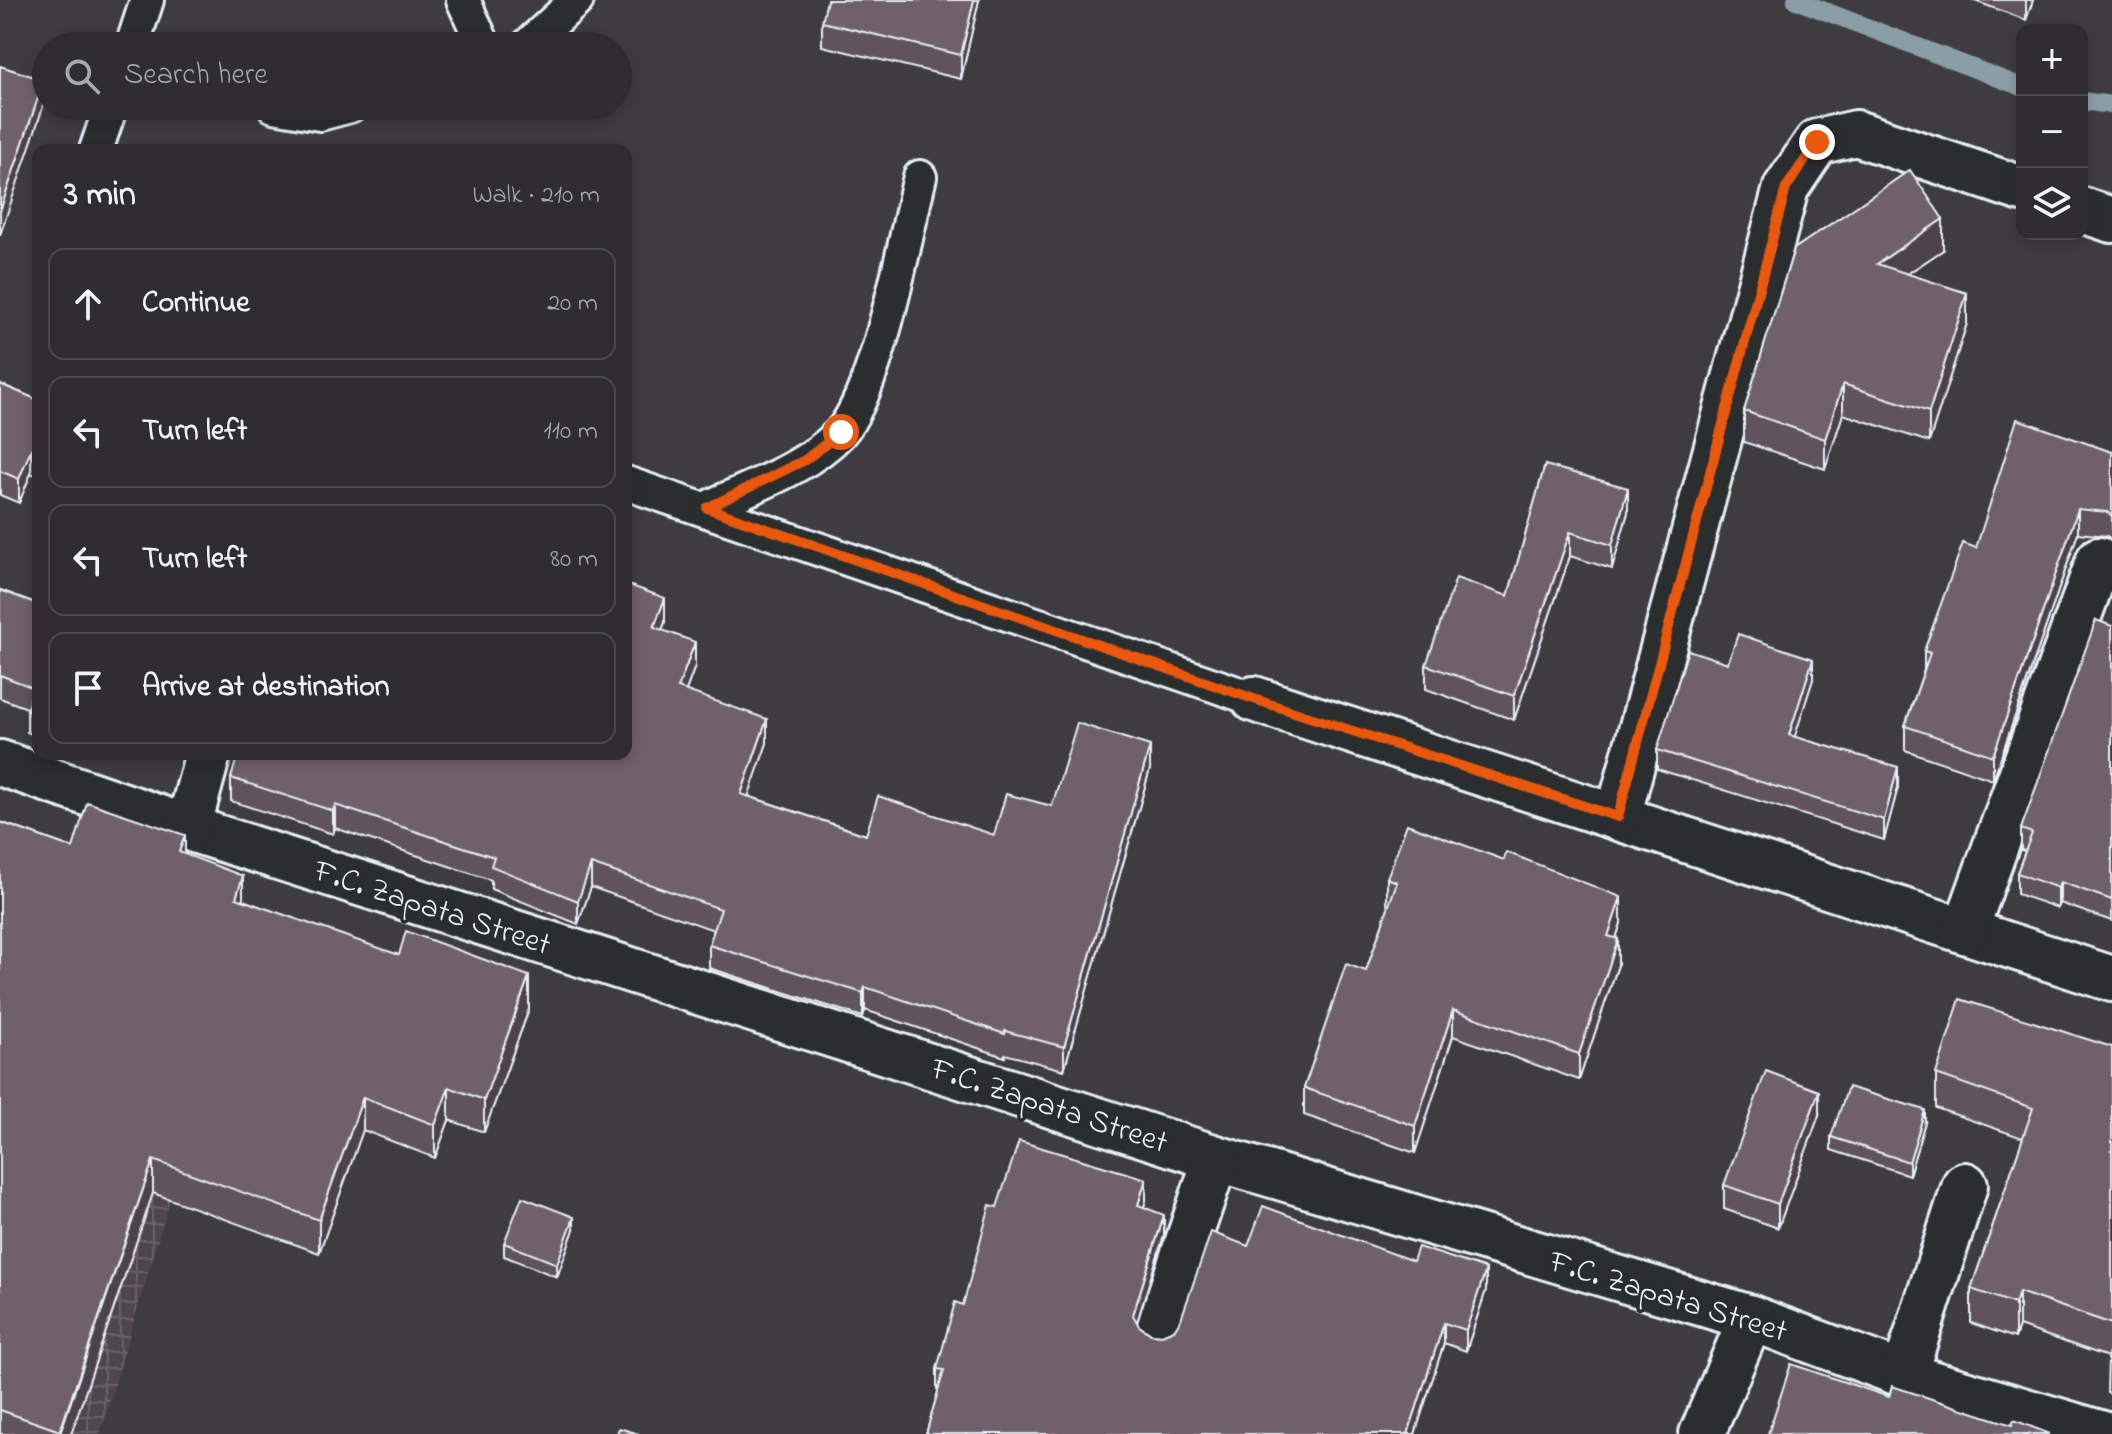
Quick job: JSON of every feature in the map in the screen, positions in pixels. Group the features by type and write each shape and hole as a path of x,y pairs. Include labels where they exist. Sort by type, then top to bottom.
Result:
{"street":[{"path":"1618,817 1786,188 1817,142 1856,133 2016,187"},
{"path":"2088,212 2112,220"},
{"path":"1965,931 2099,560"},
{"path":"1254,699 2112,979"},
{"path":"188,828 206,760"},
{"name":"F.C. Zapata Street","path":"0,763 188,828 1216,1158 1751,1318 1904,1375 2103,1434"},
{"path":"1158,1331 1216,1158"},
{"path":"1904,1375 1965,1185"},
{"path":"1702,1434 1751,1318"}],"lane":[{"path":"137,32 147,0"},
{"path":"463,0 478,32"},
{"path":"542,32 577,0"},
{"path":"98,144 106,120"},
{"path":"707,508 805,460 841,432 869,381 920,177"},
{"path":"632,485 707,508 1254,699"}],"shaded area":[{"path":"0,1133 172,1193 100,1434 0,1434"}],"building":[{"path":"827,0 974,0 961,55 822,22"},
{"path":"0,66 32,76 32,116 0,211"},
{"path":"1910,170 1943,219 1877,264 1967,293 1929,412 1843,384 1825,439 1744,411 1794,249"},
{"path":"0,384 32,397 32,449 19,479 0,471"},
{"path":"2017,419 2112,452 2112,516 2107,512 2078,509 1993,756 1905,726 1930,653 1924,651 1963,543 1976,548"},
{"path":"1545,465 1628,488 1612,545 1570,532 1514,696 1426,665 1456,578 1508,596"},
{"path":"632,586 665,598 654,627 695,642 678,688 767,719 741,794 866,835 878,796 994,835 1006,794 1052,806 1077,723 1150,746 1064,1047 1005,1031 1005,1034 865,987 863,993 709,945 721,909 591,864 578,901 491,866 494,857 335,805 333,811 231,778 236,760 632,760"},
{"path":"0,590 32,602 32,687 0,675"},
{"path":"2096,620 2112,626 2112,900 2060,882 2058,888 2017,873 2032,833 2021,829"},
{"path":"1738,634 1813,659 1789,735 1898,767 1884,820 1657,750 1688,650 1728,663"},
{"path":"32,694 32,711 27,709"},
{"path":"87,802 185,835 179,852 243,876 236,898 399,955 406,931 529,976 484,1100 449,1087 435,1125 363,1097 319,1220 153,1160 60,1431 0,1410 0,822 73,848"},
{"path":"1407,824 1504,860 1506,852 1621,897 1608,936 1618,939 1579,1054 1453,1010 1415,1126 1304,1088 1346,964 1366,971 1397,882 1387,878"},
{"path":"1960,999 2112,1047 2112,1324 2019,1292 2015,1304 1971,1289 2033,1108 1936,1074"},
{"path":"1766,1071 1819,1091 1778,1204 1724,1185"},
{"path":"1848,1087 1925,1110 1909,1162 1831,1137"},
{"path":"1019,1141 1146,1179 1138,1205 1164,1215 1133,1315 1139,1326 1151,1334 1162,1335 1174,1330 1181,1319 1211,1232 1248,1246 1263,1206 1413,1261 1418,1247 1486,1269 1466,1330 1444,1323 1408,1434 926,1434 944,1370 937,1369 955,1302 963,1305 990,1205 997,1207"},
{"path":"522,1197 574,1217 557,1264 504,1243"},
{"path":"2112,1343 2112,1360 2107,1359"},
{"path":"1791,1364 1889,1397 1892,1386 2012,1425 2014,1420 2050,1434 1768,1434"},
{"path":"619,1428 639,1434 617,1434"}],"waterway":[{"path":"1796,0 2016,85"},
{"path":"2088,102 2112,105"}],"route":[{"path":"841,432 805,460 707,508 1254,699 1618,817 1786,188 1817,142"}]}
